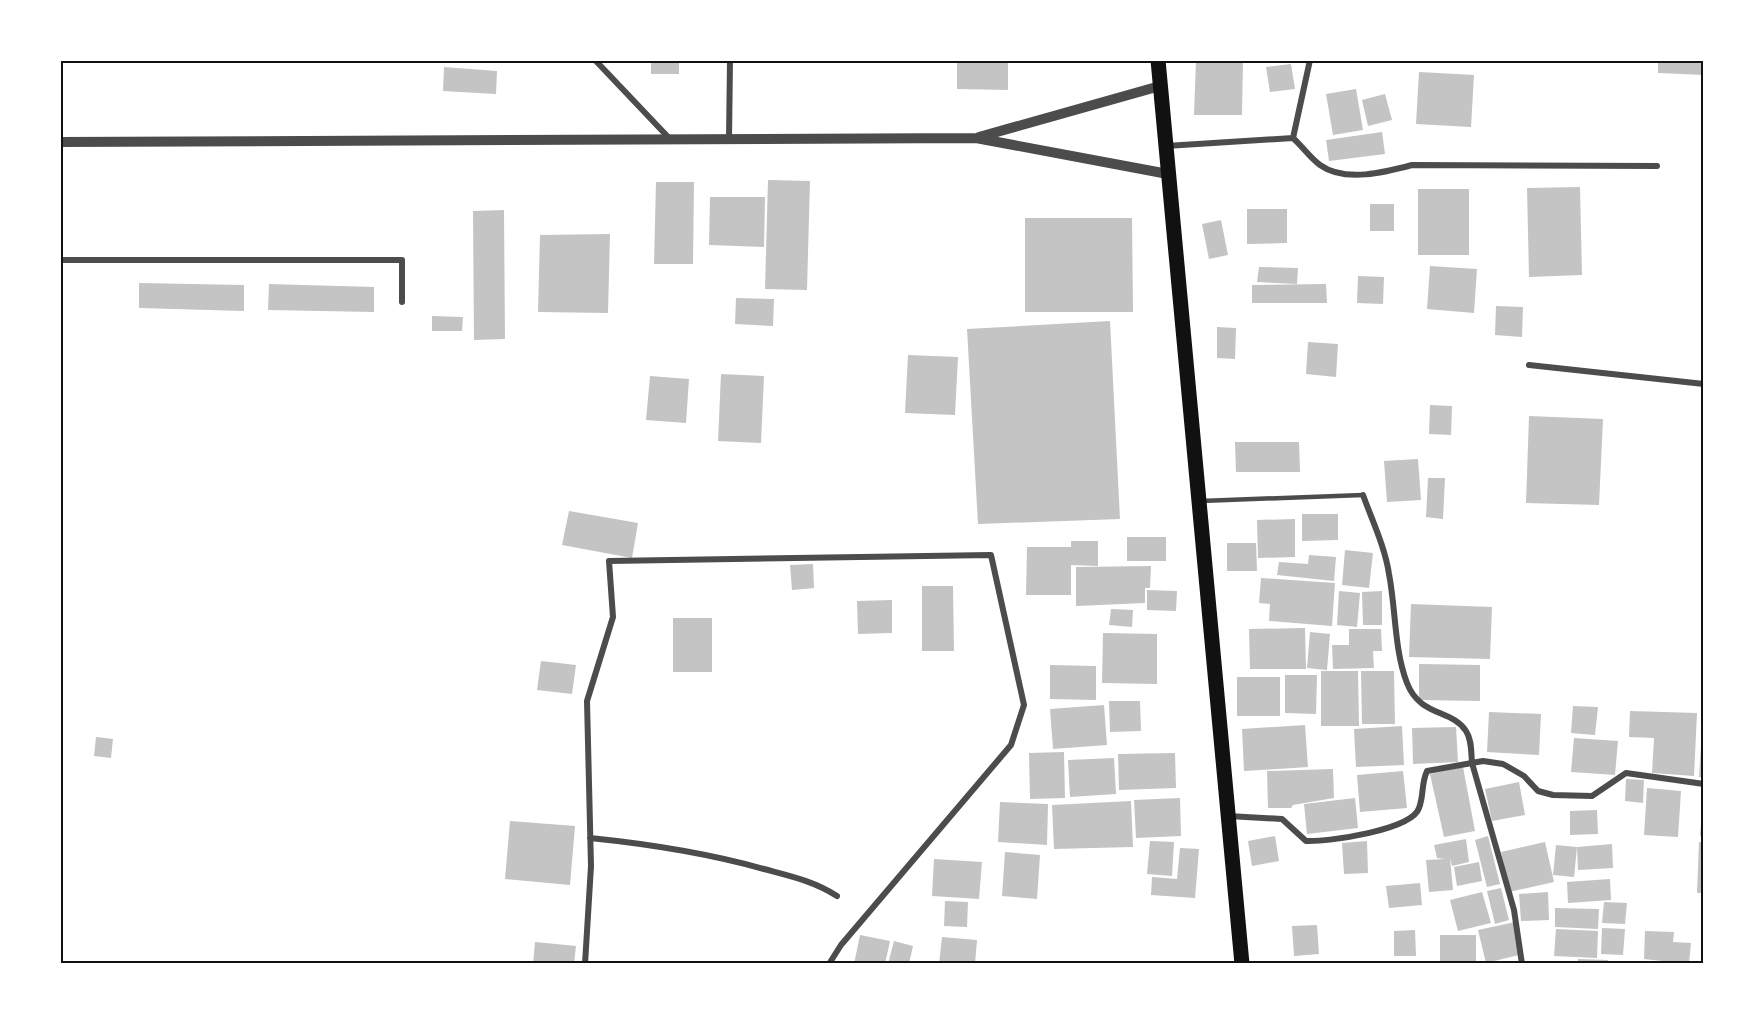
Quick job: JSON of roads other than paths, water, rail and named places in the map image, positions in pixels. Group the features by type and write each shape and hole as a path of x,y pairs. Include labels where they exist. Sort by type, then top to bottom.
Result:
{"main road":[{"path":"1158,60 1242,964"}],"street":[{"path":"595,60 671,140"},
{"path":"729,141 730,60"},
{"path":"1293,138 1310,60"},
{"path":"976,138 1160,86"},
{"path":"60,142 729,141 976,138 1168,174"},
{"path":"1165,146 1293,138 1320,165 1341,172 1381,174 1412,165 1657,166"},
{"path":"60,260 402,260 402,302"},
{"path":"1528,365 1704,384"},
{"path":"1363,495 1389,572 1399,655 1407,685 1418,703 1466,730 1471,743 1472,763 1514,910 1522,964"},
{"path":"585,964 590,838 587,701 613,617 609,561 991,555 1024,705 1011,745 841,945 829,964"},
{"path":"1228,816 1282,819 1306,841 1326,842 1407,822 1419,809 1422,782 1427,771 1483,761 1503,764 1524,776 1538,790 1553,795 1592,796 1626,773 1704,784"},
{"path":"590,838 666,847 741,863 812,882 837,896"}],"lane":[{"path":"1198,501 1363,495"}]}
